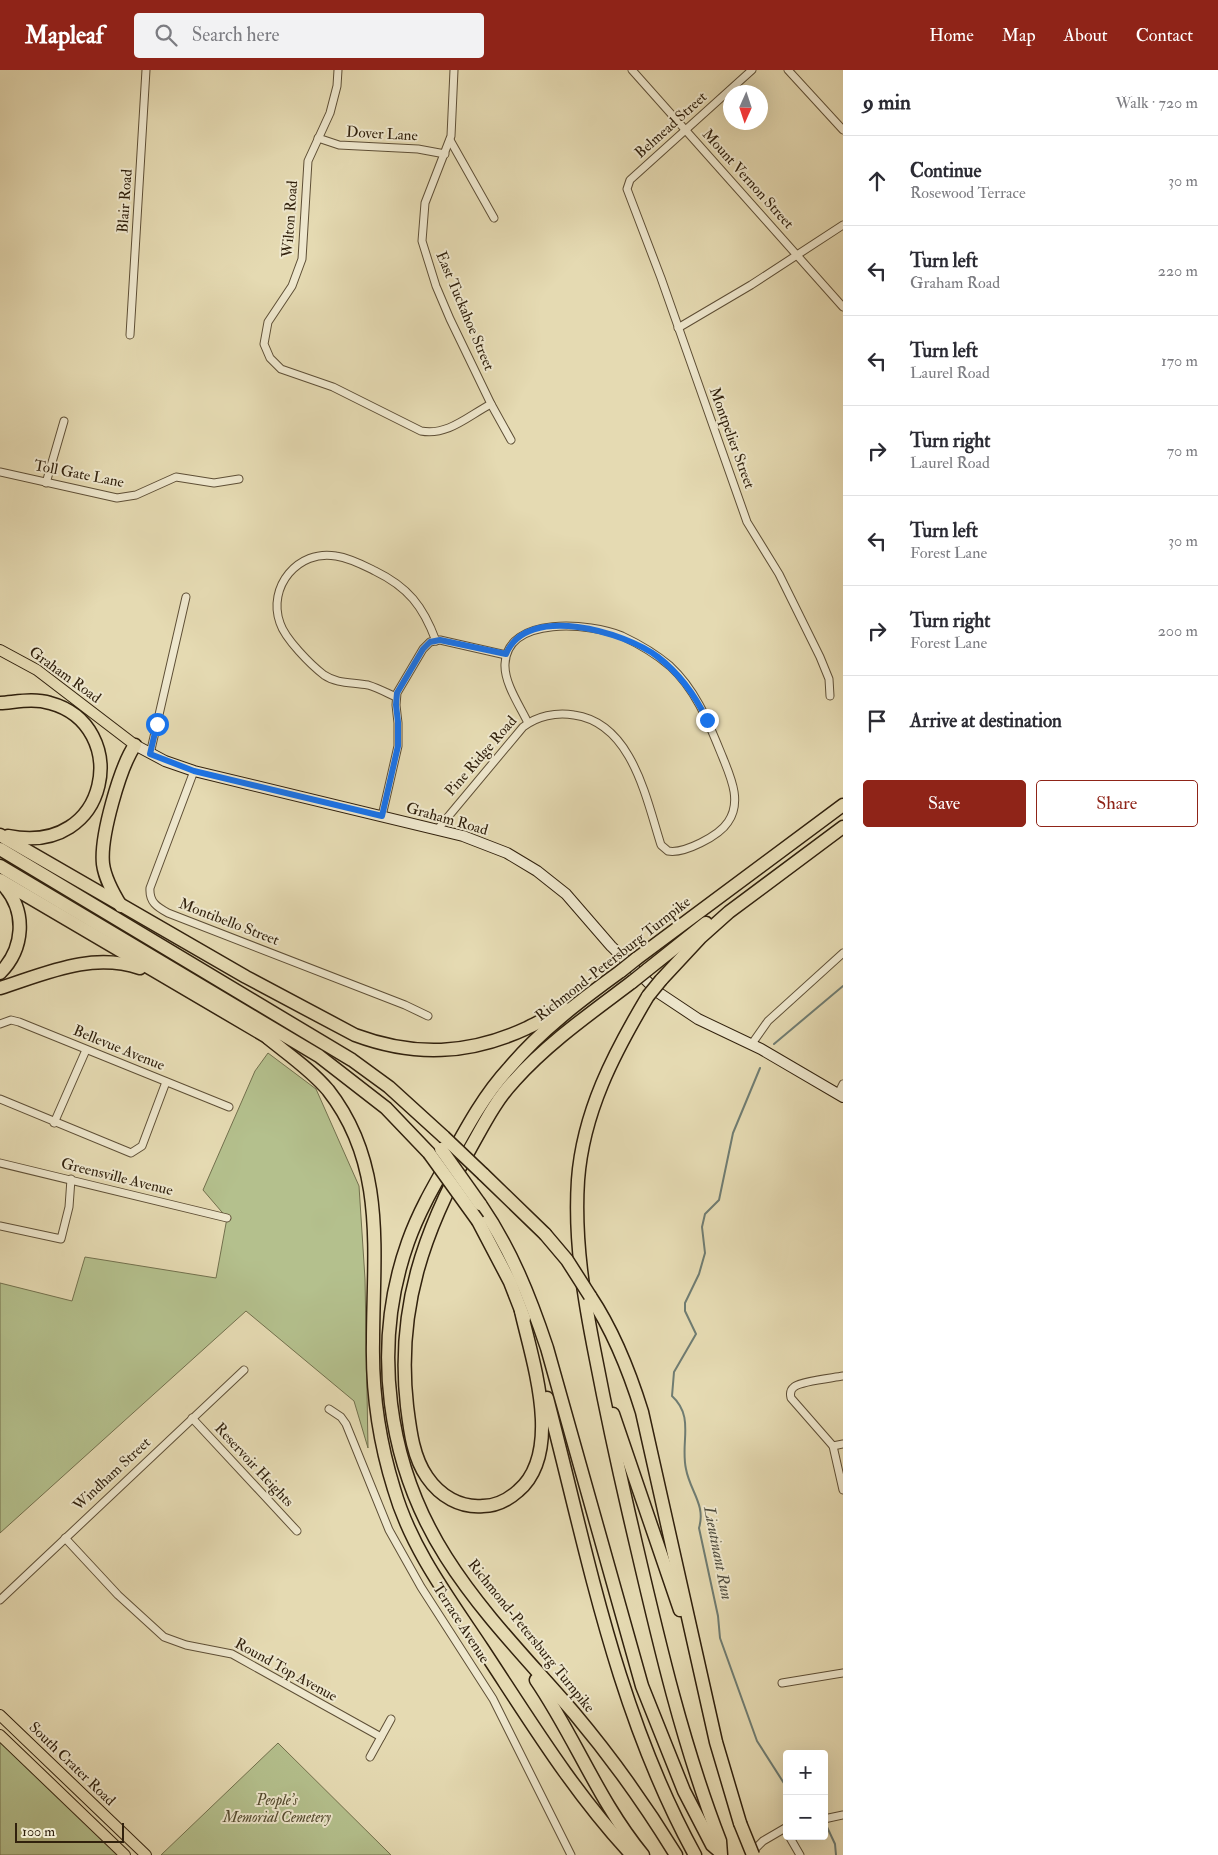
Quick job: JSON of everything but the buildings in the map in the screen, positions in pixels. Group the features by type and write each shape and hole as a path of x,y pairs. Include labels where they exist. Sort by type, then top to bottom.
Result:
{"highway":[{"path":"0,703 42,701 69,712 90,733 95,743 100,764 96,796 86,813 72,826 61,833 40,839 21,839 0,835"},
{"path":"121,906 105,874 103,852 124,764 135,745"},
{"name":"Richmond-Petersburg Turnpike","path":"676,1855 635,1794 576,1716 497,1626 435,1539 422,1514 404,1468 391,1400 389,1356 391,1320 402,1263 428,1196 476,1110 520,1055 578,1003 843,805"},
{"path":"720,1853 720,1841 699,1787 669,1683 606,1414 589,1324 577,1242 578,1179 581,1157 601,1085 626,1033 648,996 701,937 756,891 843,827"},
{"path":"0,835 164,931 355,1035 408,1050 445,1051 475,1046 525,1029 578,1003"},
{"path":"0,849 352,1060 399,1103 438,1146 480,1204 511,1256 536,1316 631,1648 651,1711 693,1810 712,1845 720,1853"},
{"path":"0,866 319,1056 367,1091 412,1134"},
{"path":"0,881 16,905 20,926 18,946 13,957 0,973"},
{"path":"0,881 314,1063 364,1098 394,1124 438,1146 483,1174 545,1234 567,1260 613,1332 632,1380 642,1412 724,1772 740,1823 754,1855"},
{"path":"521,1311 542,1414 541,1440 535,1468 521,1489 504,1501 477,1507 459,1503 439,1491 426,1476 416,1453 409,1422 405,1374 406,1338 412,1290 426,1240 457,1172 490,1114 513,1081 558,1039 724,908 756,891"},
{"path":"164,931 282,1017"},
{"path":"0,988 87,962 114,961 159,974"},
{"path":"268,1038 308,1069 329,1092 356,1138 368,1173 374,1212 373,1343 377,1415 385,1459 405,1520 438,1582 552,1754 586,1802 632,1855"},
{"path":"438,1146 500,1263 521,1311 542,1377 624,1693 652,1768 695,1855"},
{"path":"589,1324 616,1422 699,1667"},
{"path":"497,1626 550,1702 614,1817 643,1855"}],"main road":[{"name":"Graham Road","path":"0,650 37,670 135,745 150,754 194,771 382,816 485,844 537,870 566,894 610,946 659,993 698,1018 751,1045 840,1096"},
{"name":"South Crater Road","path":"0,1715 146,1855"},
{"name":"South Crater Road","path":"0,1735 125,1855"}],"street":[{"name":"Blair Road","path":"130,335 146,70"},
{"name":"Wilton Road","path":"338,70 334,100 310,155 307,172 302,259 292,286 265,329 264,344 270,358 289,373 333,387 421,431 436,432 445,430 491,404"},
{"name":"East Tuckahoe Street","path":"454,70 450,140 423,216 424,251 450,319 491,404 511,440"},
{"name":"Mount Vernon Street","path":"632,70 843,307"},
{"name":"Belmead Street","path":"630,180 752,70"},
{"path":"788,70 843,130"},
{"name":"Dover Lane","path":"318,138 339,145 418,149 445,154"},
{"path":"450,140 494,218"},
{"name":"Montpelier Street","path":"630,180 628,191 747,522 779,574 820,657 829,679 830,696"},
{"path":"678,328 751,285 843,225"},
{"path":"46,483 64,421"},
{"name":"Toll Gate Lane","path":"0,472 117,498 127,498 176,478 214,483 239,479"},
{"path":"396,697 367,685 331,679 287,637 279,622 277,599 282,582 294,567 302,562 320,555 337,556 388,578 408,592 416,602 436,641"},
{"path":"150,754 186,597"},
{"name":"Pine Ridge Road","path":"437,830 494,760 528,723 545,716 568,714 589,718 608,728 623,746 631,759 659,840 664,849 673,852 695,845 722,830 734,809 734,790 704,713 683,680 670,666 647,650 622,636 591,629 564,627 528,632 513,642 506,654"},
{"path":"382,816 398,746 396,697 423,649 436,641 506,654 505,670 507,678 528,723"},
{"name":"Montibello Street","path":"194,771 150,888 150,895 154,905 428,1016"},
{"path":"751,1045 768,1021 843,953"},
{"name":"Bellevue Avenue","path":"0,1024 6,1020 19,1022 229,1107"},
{"path":"54,1122 86,1050"},
{"path":"0,1099 131,1152 140,1149 166,1082"},
{"path":"840,1096 843,1084"},
{"name":"Greensville Avenue","path":"0,1163 227,1218"},
{"path":"0,1226 61,1240 69,1208 71,1180"},
{"name":"Windham Street","path":"0,1600 244,1370"},
{"path":"843,1376 797,1385 790,1394 791,1398 833,1446 843,1490"},
{"name":"Terrace Avenue","path":"328,1409 341,1417 346,1424 389,1530 421,1587 488,1691 571,1855"},
{"name":"Reservoir Heights","path":"192,1418 297,1531"},
{"path":"833,1446 843,1444"},
{"name":"Round Top Avenue","path":"65,1538 118,1595 164,1636 186,1644 232,1654 381,1737"},
{"path":"782,1683 843,1672"},
{"path":"370,1757 391,1720"},
{"path":"828,1818 843,1815"},
{"path":"750,1855 763,1841 783,1832"},
{"path":"791,1840 800,1855"}],"green space":[{"path":"268,1053 316,1089 359,1186 365,1279 368,1448 354,1401 246,1311 0,1533 0,1283 72,1301 85,1257 216,1278 227,1218 203,1190 255,1071"},
{"path":"0,1730 127,1855 0,1855"},
{"name":"People's Memorial Cemetery","path":"278,1743 391,1855 161,1855"}],"waterway":[{"name":"Lieutinant Run","path":"774,1044 843,986"},
{"name":"Lieutinant Run","path":"760,1068 733,1133 719,1200 705,1214 702,1227 705,1253 699,1274 685,1303 685,1311 696,1334 674,1372 672,1396 679,1404 685,1421 686,1469 699,1505 701,1520 699,1528 718,1616 720,1638 757,1741 783,1782"},
{"name":"Lieutinant Run","path":"828,1829 835,1844 836,1855"}],"route":[{"path":"157,724 150,754 177,766 382,816 398,746 397,693 423,649 430,642 440,640 506,654 513,642 523,634 547,628 575,626 622,636 658,656 670,666 692,691 707,720"}]}
